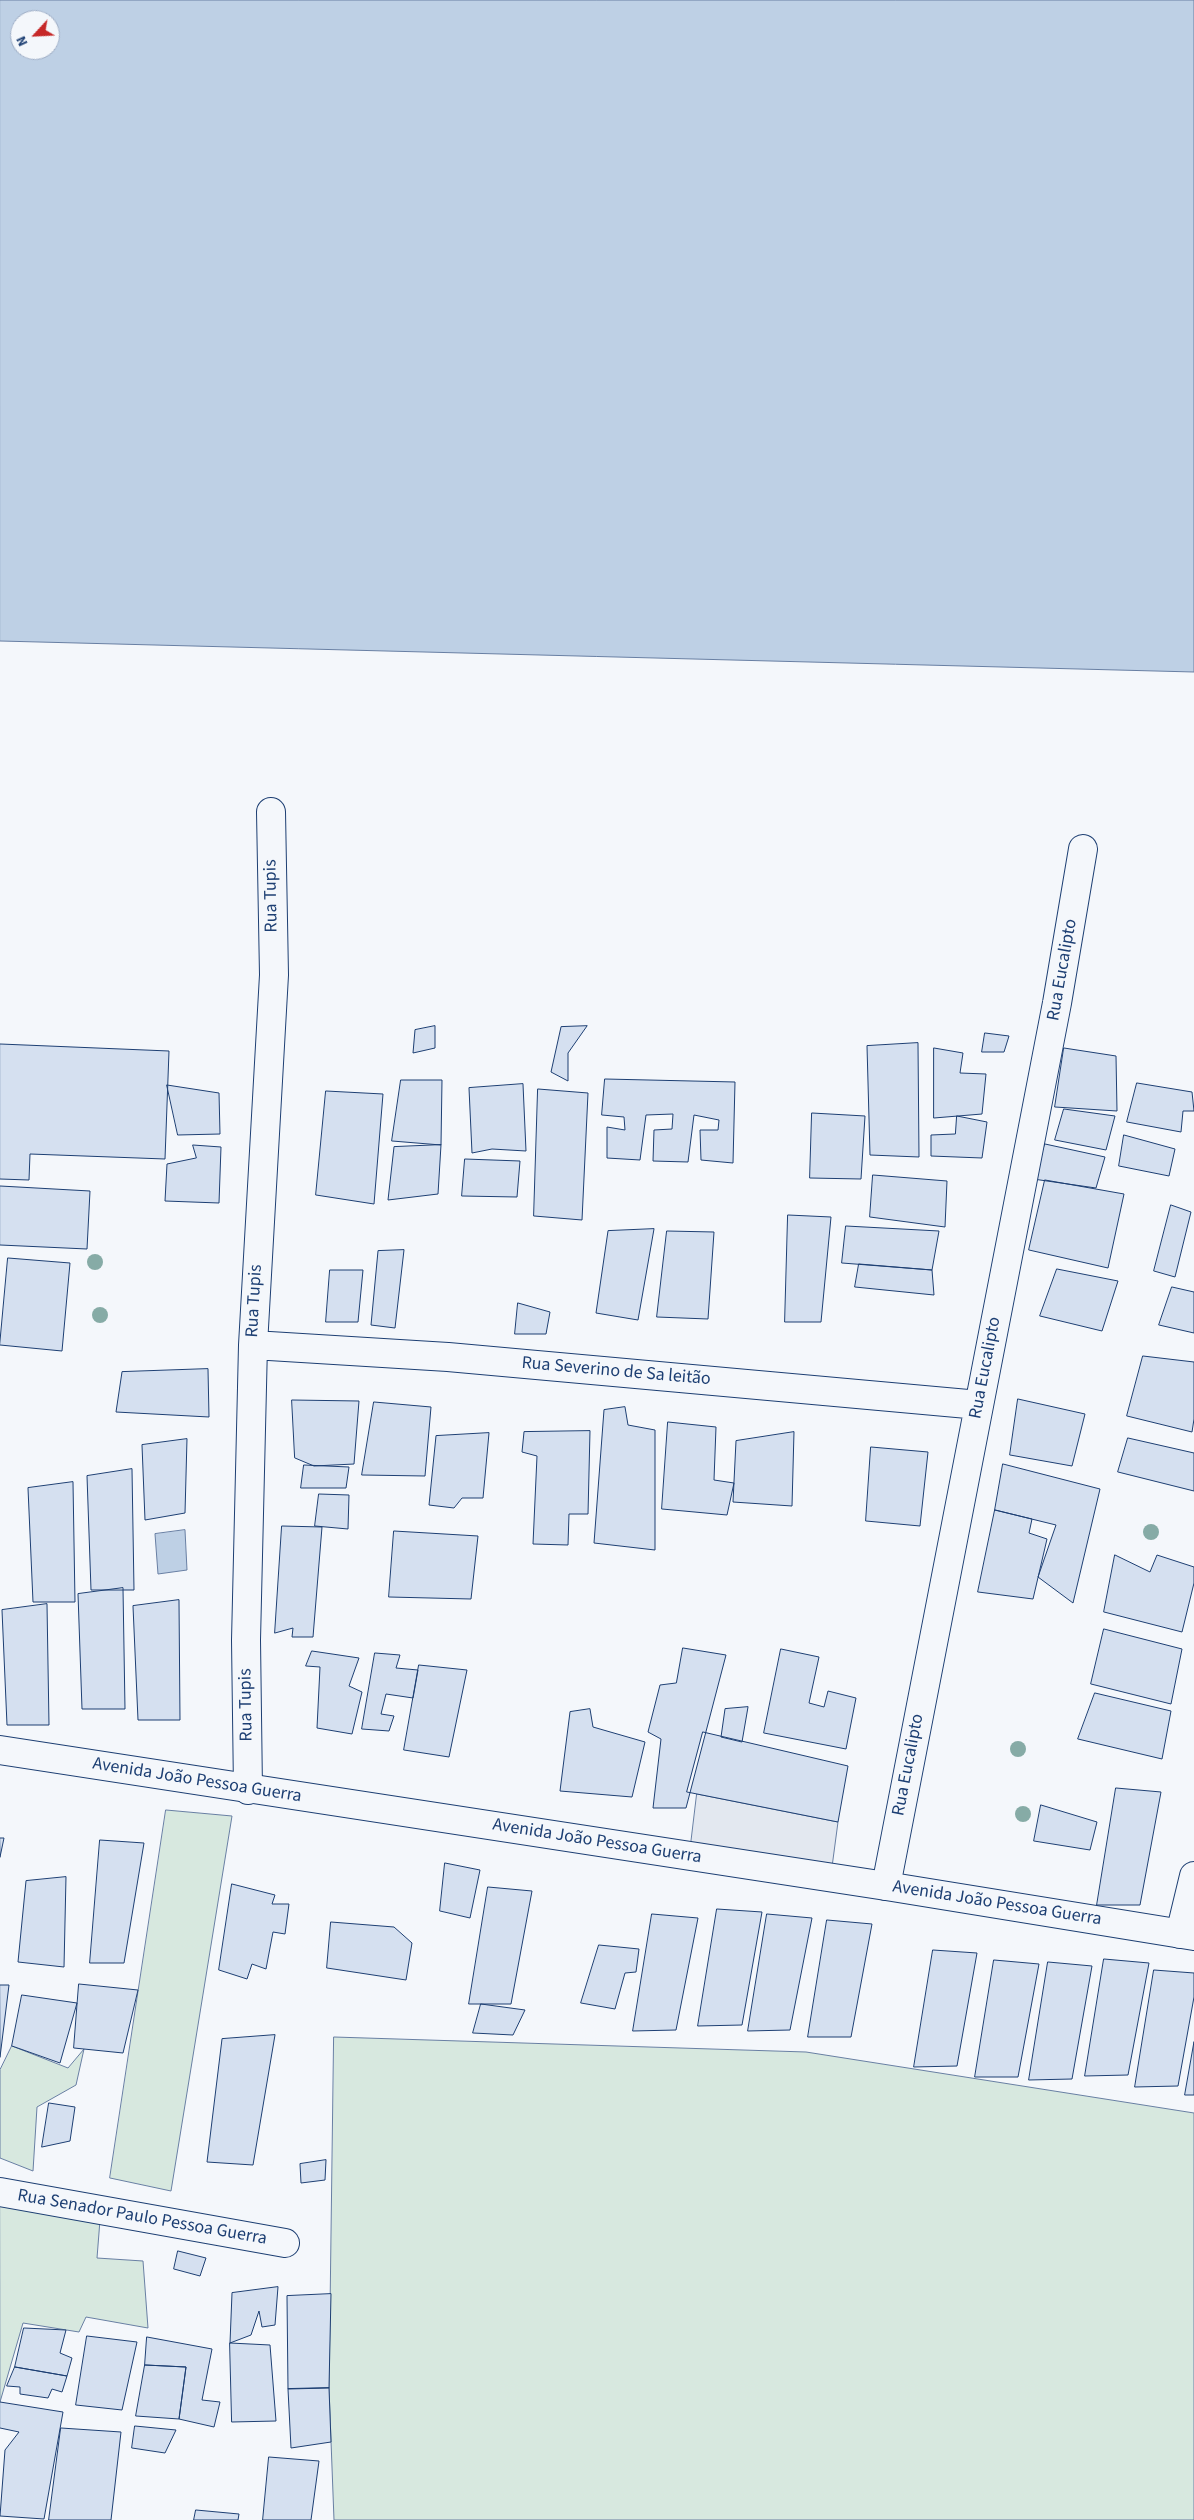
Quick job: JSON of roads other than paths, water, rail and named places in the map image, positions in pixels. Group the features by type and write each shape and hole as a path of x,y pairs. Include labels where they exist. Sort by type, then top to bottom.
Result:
{"street":[{"name":"Rua Tupis","path":"248,1790 246,1640 253,1345 274,975 271,812"},
{"name":"Rua Eucalipto","path":"886,1886 1057,1003 1083,849"},
{"name":"Rua Severino de Sa leitão","path":"253,1345 458,1358 979,1405"},
{"name":"Avenida João Pessoa Guerra","path":"0,1750 248,1790 886,1886 1187,1935"},
{"path":"1187,1935 1194,1876"},
{"name":"Rua Senador Paulo Pessoa Guerra","path":"0,2192 285,2243"}],"water":[{"path":"0,0 1194,0 1194,672 0,641"},
{"path":"185,1530 187,1570 158,1574 155,1534"}]}
